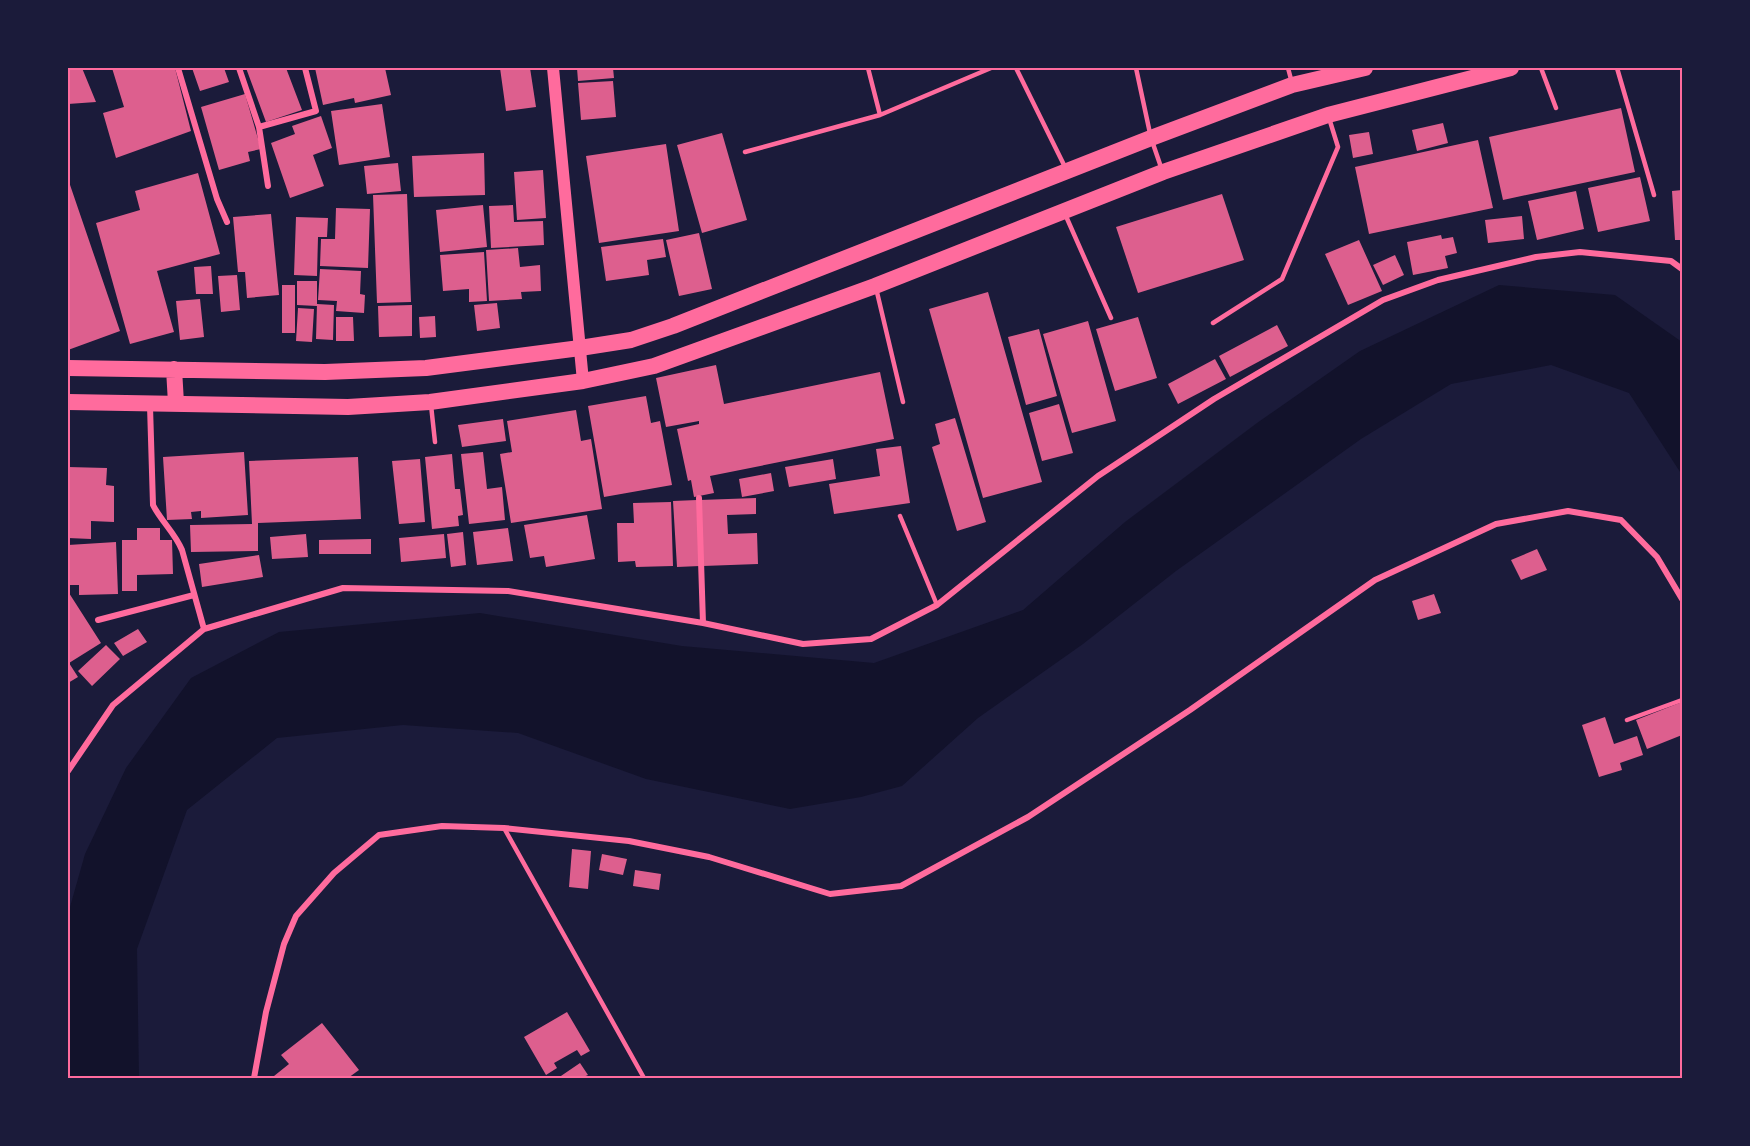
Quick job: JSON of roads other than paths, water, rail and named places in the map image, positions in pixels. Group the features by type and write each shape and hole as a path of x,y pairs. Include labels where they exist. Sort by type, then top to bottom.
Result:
{"highway":[{"path":"68,368 324,372 426,368 631,340 673,326 1066,170 1292,85 1365,68"},
{"path":"68,402 348,407 430,402 583,381 654,366 875,286 1163,172 1328,115 1511,68"},
{"path":"174,369 176,403"}],"main road":[{"path":"553,68 583,381"}],"street":[{"path":"178,68 226,222"},
{"path":"239,68 259,127 268,186"},
{"path":"259,127 316,111 305,68"},
{"path":"68,771 113,705 204,629 344,588 508,591 703,623 803,644 871,639 937,605 1098,476 1214,399 1383,300 1438,280 1536,257 1580,252 1671,261 1683,269"},
{"path":"150,402 153,505 158,516 177,538 204,629"},
{"path":"699,498 703,623"},
{"path":"254,1078 266,1012 284,944 296,916 334,873 379,835 442,826 504,828 629,841 709,857 830,894 901,886 1028,817 1190,710 1375,580 1496,524 1568,511 1621,520 1657,557 1683,599"},
{"path":"98,620 194,595"}],"lane":[{"path":"868,68 880,115"},
{"path":"745,152 880,115 991,68"},
{"path":"1016,68 1066,170"},
{"path":"1136,68 1151,138 1163,172"},
{"path":"1288,68 1292,85"},
{"path":"1541,68 1556,108"},
{"path":"1617,68 1654,195"},
{"path":"1214,323 1282,279 1338,147 1328,115"},
{"path":"1064,211 1111,318"},
{"path":"875,286 903,402"},
{"path":"430,402 435,442"},
{"path":"900,516 937,605"},
{"path":"1628,720 1683,700"},
{"path":"504,828 644,1078"}]}
